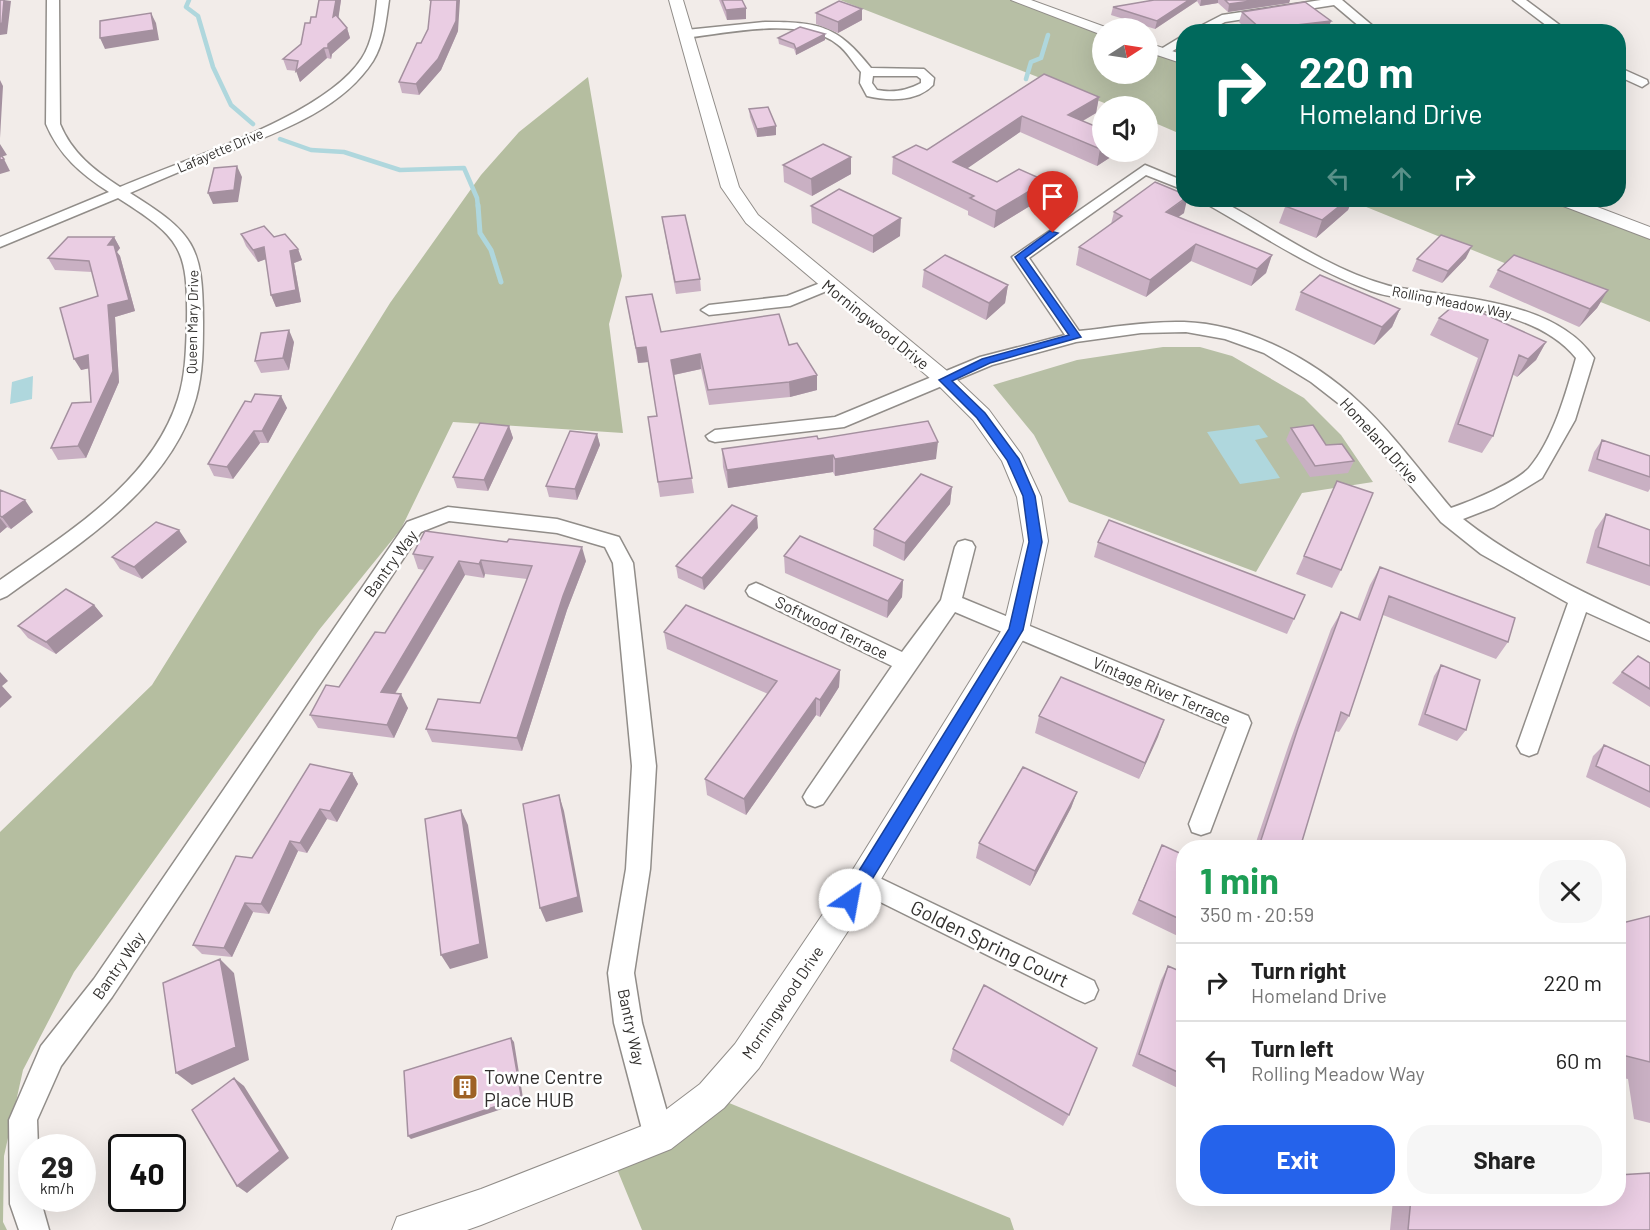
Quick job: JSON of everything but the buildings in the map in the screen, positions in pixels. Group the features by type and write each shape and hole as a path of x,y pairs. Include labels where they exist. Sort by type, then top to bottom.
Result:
{"street":[{"name":"Queen Mary Drive","path":"0,591 91,524 139,479 171,436 184,408 194,366 194,261 183,240 171,228 69,156 56,136 53,124 52,0"},
{"name":"Lafayette Drive","path":"0,242 279,124 333,94 355,75 372,54 379,34 383,0"},
{"name":"Morningwood Drive","path":"410,1230 481,1207 659,1137 712,1096 747,1056 863,881 1016,630 1036,542 1029,496 1013,459 981,415 945,380 828,285 752,219 730,187 676,0"},
{"path":"1018,0 1092,26"},
{"path":"1519,0 1552,24"},
{"path":"1212,24 1222,19 1336,1 1364,24"},
{"path":"686,34 778,26 822,31 841,41 867,72"},
{"path":"1162,52 1176,44"},
{"path":"1158,51 1176,57"},
{"path":"1626,75 1642,83"},
{"path":"1075,337 1020,257 1145,169 1176,183"},
{"name":"Rolling Meadow Way","path":"1222,207 1286,245 1363,283 1380,289 1502,310 1537,321 1579,346 1584,358 1566,420 1536,473 1488,502 1448,517"},
{"path":"1582,207 1650,233"},
{"path":"709,310 790,301 828,285"},
{"name":"Homeland Drive","path":"715,436 838,423 986,361 1075,337 1141,328 1186,327 1228,334 1270,349 1317,378 1353,406 1448,517 1488,549 1580,600 1650,633"},
{"name":"Bantry Way","path":"34,1230 25,1204 23,1120 51,1056 103,988 414,527 448,514 557,526 593,535 612,542 623,563 644,766 639,869 621,973 628,1023 659,1137"},
{"path":"965,547 951,602 1016,630"},
{"name":"Softwood Terrace","path":"756,591 906,663 951,602"},
{"path":"1529,746 1580,600"},
{"name":"Vintage River Terrace","path":"1016,630 1240,723 1201,824"},
{"path":"815,797 906,663"},
{"name":"Golden Spring Court","path":"863,881 1085,990"}],"green space":[{"path":"840,0 1018,0 1092,26 1092,84 1158,84 1158,51 1176,57 1176,132 1158,124 1158,96 1092,96 1092,98"},
{"path":"588,77 622,276 609,324 623,433 453,422 401,529 319,630 74,972 23,1070 4,1156 3,1222 7,1230 0,1230 0,832 152,685 390,303 481,175 519,132"},
{"path":"1366,207 1582,207 1650,233 1650,322"},
{"path":"1163,347 1200,347 1232,356 1304,398 1341,435 1373,482 1302,493 1256,572 1069,502 1034,435 993,385 1077,360"},
{"path":"712,1096 1010,1218 1014,1230 642,1230 612,1157"}],"water":[{"path":"33,376 32,399 10,404 12,382"},
{"path":"1259,425 1268,437 1255,440 1280,478 1240,484 1207,432"}],"waterway":[{"path":"189,0 186,7 198,16 213,67 231,105 253,124"},
{"path":"1026,79 1031,62 1041,58 1048,35"},
{"path":"280,139 311,150 344,152 400,170 464,168 477,198 478,207"},
{"path":"478,205 480,233 491,250 501,282"}],"place":[{"name":"Towne Centre Place HUB","path":"465,1087"}],"route":[{"path":"850,900 1016,630 1036,542 1029,496 1013,459 981,415 945,380 986,361 1075,337 1020,257 1053,233"}]}
